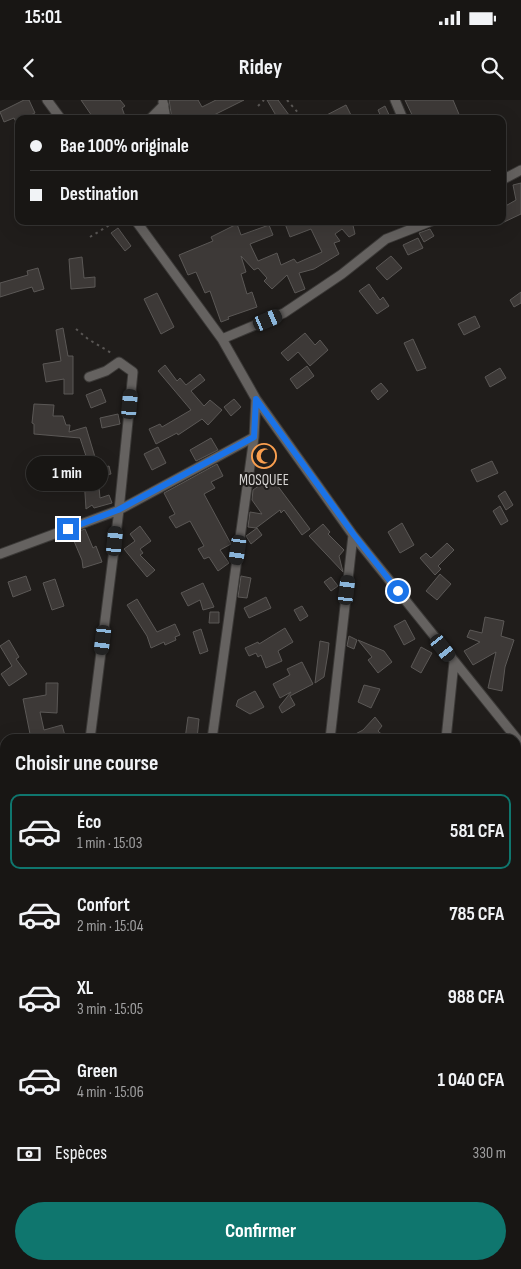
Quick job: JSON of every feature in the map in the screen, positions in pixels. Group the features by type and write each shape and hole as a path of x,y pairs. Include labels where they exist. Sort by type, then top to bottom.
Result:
{"street":[{"path":"47,100 58,115"},
{"path":"395,100 401,115"},
{"path":"153,115 163,103"},
{"path":"506,178 521,170"},
{"path":"139,225 222,339 256,399 354,535 513,734"},
{"path":"222,339 284,313 342,274 386,239 422,225"},
{"path":"89,376 106,371 119,362 133,372 91,734"},
{"path":"213,734 254,437 256,399"},
{"path":"0,554 118,510 254,437"},
{"path":"331,734 354,535"},
{"path":"447,734 454,662"}],"path":[{"path":"258,106 264,100"},
{"path":"287,100 300,115"},
{"path":"90,237 110,225"},
{"path":"76,329 88,339 113,352 119,362"}],"building":[{"path":"24,100 29,100 35,113 31,115 15,115 15,120 14,118 4,122 0,112"},
{"path":"81,100 120,100 125,106 122,108 125,115 91,115"},
{"path":"169,100 198,100 202,107 216,100 244,100 214,115 171,115"},
{"path":"267,100 278,100 289,115 276,115"},
{"path":"405,100 453,100 459,115 412,115"},
{"path":"346,105 351,115 327,115"},
{"path":"385,106 389,115 380,115 378,110"},
{"path":"521,183 521,214 506,221 506,206 516,200 513,185"},
{"path":"235,225 237,225 241,235 269,225 273,235 250,244 258,261 277,253 281,265 294,259 297,263 322,252 311,229 290,237 286,225 353,225 355,234 349,237 342,229 335,234 340,241 334,243 339,254 314,269 299,273 305,289 295,293 287,275 272,289 264,281 267,278 258,268 254,270 241,256 246,272 241,274 247,294 252,292 257,307 228,317 229,319 221,322 210,291 205,293 196,272 188,275 179,255 213,241 211,237"},
{"path":"118,228 131,246 125,251 111,233"},
{"path":"430,229 434,236 424,242 419,233"},
{"path":"418,238 423,248 408,255 403,245"},
{"path":"391,256 402,268 387,280 376,268"},
{"path":"82,257 84,278 95,277 95,287 71,289 69,259"},
{"path":"38,268 44,289 34,292 32,287 0,297 0,283 28,275 27,271"},
{"path":"369,284 380,300 383,297 389,306 377,314 359,291"},
{"path":"521,292 521,303 514,307 510,300"},
{"path":"157,293 174,327 161,334 144,299"},
{"path":"475,316 480,327 464,335 458,324"},
{"path":"63,328 68,356 73,356 73,394 64,394 64,379 46,382 43,364 61,361 56,330"},
{"path":"305,333 315,345 320,340 328,350 310,366 298,352 288,361 281,353"},
{"path":"413,339 426,368 417,371 404,343"},
{"path":"165,365 177,381 180,378 186,385 200,374 205,380 191,391 204,406 210,400 222,410 208,425 202,419 178,435 177,433 156,444 149,429 160,424 162,427 191,410 158,371"},
{"path":"307,366 314,376 297,389 290,379"},
{"path":"500,368 506,378 490,387 485,377"},
{"path":"381,383 388,391 378,400 371,391"},
{"path":"101,389 106,402 91,408 86,395"},
{"path":"234,399 241,407 231,416 224,407"},
{"path":"34,404 54,405 53,416 63,416 66,425 70,425 69,432 86,427 95,457 87,459 80,438 34,434 34,424 32,423"},
{"path":"118,414 120,424 102,428 100,418"},
{"path":"211,438 218,450 196,461 190,450"},
{"path":"158,447 166,463 152,470 144,454"},
{"path":"492,461 498,473 477,482 471,470"},
{"path":"217,464 223,476 211,482 215,488 204,494 231,544 220,550 229,563 218,571 209,557 204,559 198,549 204,546 190,521 176,528 169,517 175,514 164,493"},
{"path":"109,466 111,474 98,476 97,469"},
{"path":"98,477 100,498 109,495 112,503 94,508 92,505 86,509 84,478"},
{"path":"271,477 310,529 302,535 284,510 281,513 280,510 256,528 248,527 250,512 262,514 252,500 253,490"},
{"path":"505,491 513,505 506,510 498,496"},
{"path":"500,506 508,521 501,525 493,511"},
{"path":"402,523 414,545 400,553 388,532"},
{"path":"323,524 330,532 328,534 344,550 339,556 343,572 309,536"},
{"path":"140,526 151,541 140,549 143,553 140,555 155,570 147,577 124,549 135,541 130,534"},
{"path":"257,528 262,535 251,544 246,536"},
{"path":"85,529 93,548 96,546 102,562 83,568 82,560 71,534"},
{"path":"447,543 454,550 438,566 441,569 435,575 420,558 426,553 431,558"},
{"path":"440,574 451,584 437,600 426,591"},
{"path":"26,576 31,590 13,597 8,582"},
{"path":"241,576 251,578 247,598 238,597"},
{"path":"331,577 338,586 331,591 324,582"},
{"path":"55,579 64,606 52,610 43,583"},
{"path":"203,583 214,607 203,610 200,600 188,606 181,593"},
{"path":"266,597 271,608 249,618 244,608"},
{"path":"137,599 157,632 175,624 180,635 175,637 176,640 165,645 164,642 151,648 147,636 127,605"},
{"path":"302,606 308,616 300,621 294,610"},
{"path":"210,612 219,612 219,623 209,623"},
{"path":"485,617 504,621 501,636 514,640 505,667 502,691 488,688 496,652 473,665 464,651 480,642 467,637 470,630 482,633"},
{"path":"405,620 415,639 404,645 394,626"},
{"path":"285,628 293,642 278,651 282,661 266,668 261,655 258,657 256,653 249,656 245,648 258,642 259,644"},
{"path":"201,629 208,651 200,654 193,632"},
{"path":"349,636 357,640 354,649 347,646"},
{"path":"9,640 19,657 16,659 27,674 9,686 1,674 12,666 0,646"},
{"path":"358,640 384,651 392,662 378,673 368,660 372,657"},
{"path":"320,641 329,643 328,653 324,677 315,683"},
{"path":"421,647 432,653 421,673 411,667"},
{"path":"302,662 313,684 290,696 295,705 282,713 279,707 291,692 280,698 273,684 290,675 287,669"},
{"path":"46,683 58,683 57,713 40,712 44,730 62,725 65,734 30,734 23,699 46,695"},
{"path":"364,685 380,689 371,708 358,702"},
{"path":"255,691 264,707 250,714 236,706 238,700"},
{"path":"188,717 199,719 198,734 186,734"},
{"path":"375,717 382,726 378,731 381,734 355,734 363,730"}],"place":[{"name":"MOSQUEE","path":"264,456"}],"route":[{"path":"68,529 118,510 254,437 256,399 354,535 398,591"}]}
